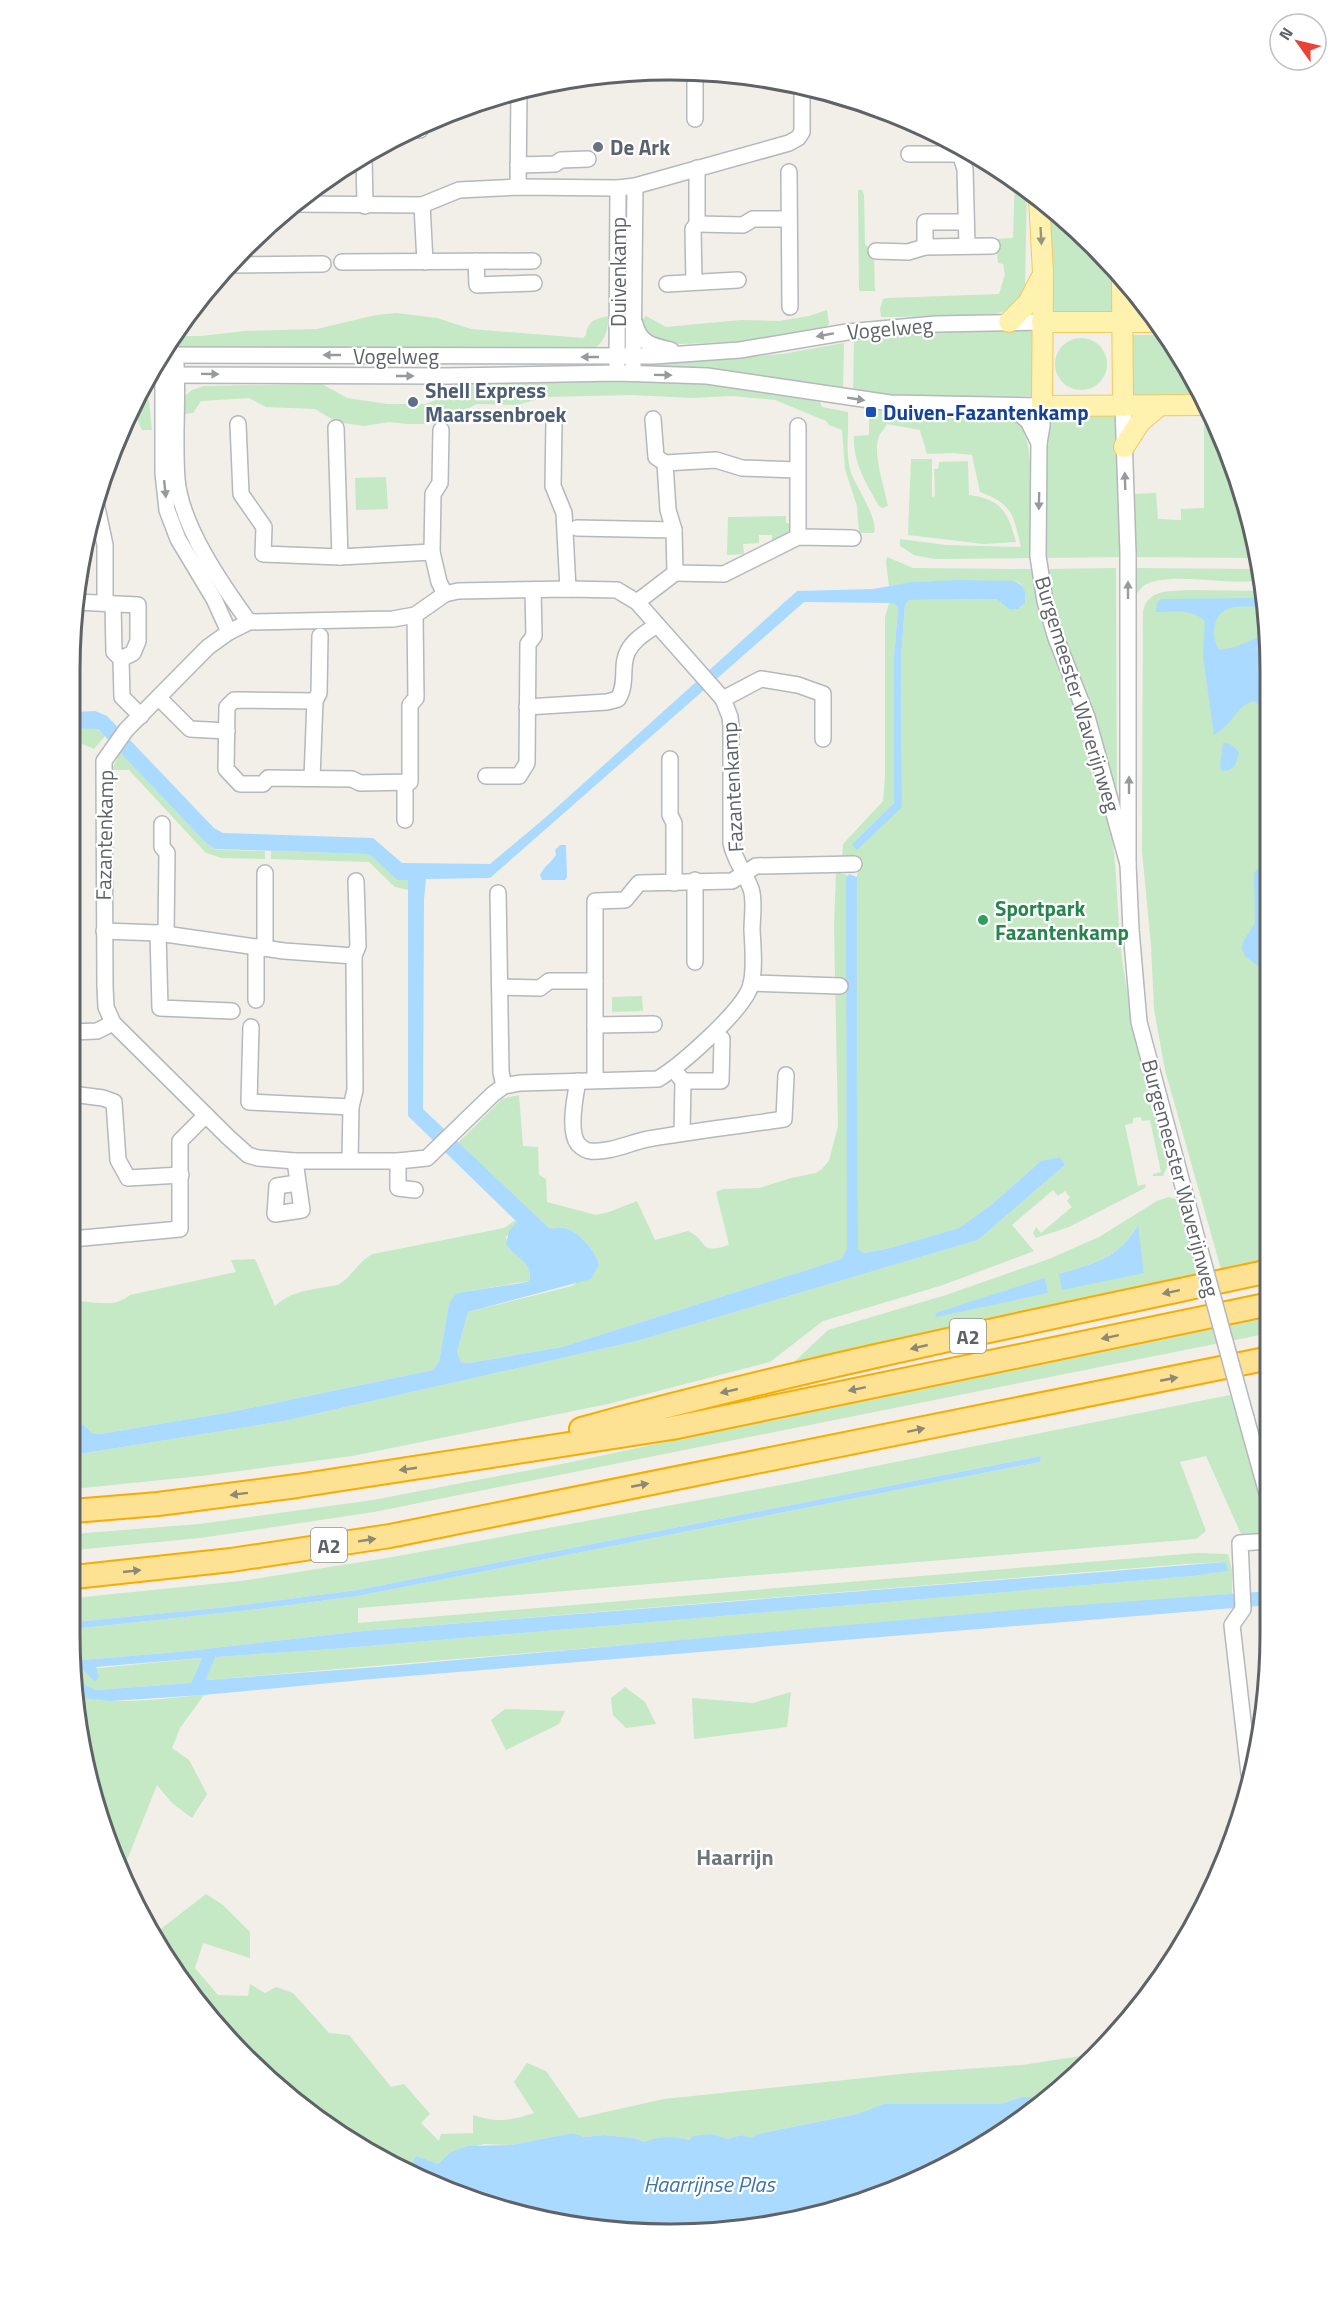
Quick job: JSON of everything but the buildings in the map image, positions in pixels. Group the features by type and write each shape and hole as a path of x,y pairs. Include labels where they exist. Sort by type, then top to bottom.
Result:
{"highway":[{"name":"A2","path":"466,1461 668,1406 819,1370 1260,1273"},
{"name":"A2","path":"80,1510 248,1493 672,1428 1260,1306"},
{"name":"A2","path":"80,1576 231,1560 390,1536 1260,1360"}],"main road":[{"name":"Burgemeester Waverijnweg","path":"1040,210 1043,273 1042,406"},
{"path":"1009,322 1028,303 1043,273"},
{"name":"Burgemeester Waverijnweg","path":"1122,291 1123,406"},
{"path":"1042,322 1146,322"},
{"path":"1042,349 1074,322"},
{"path":"1088,406 1123,368 1099,323"},
{"path":"1043,374 1067,406"},
{"path":"1042,406 1198,405"},
{"path":"1124,447 1140,422 1159,406"}],"street":[{"path":"695,81 695,119"},
{"name":"Duivenkamp","path":"308,204 422,205 459,190 635,186 789,143 798,138 801,132 803,95"},
{"path":"518,187 519,100"},
{"path":"909,154 950,151"},
{"path":"962,157 965,169 967,246"},
{"path":"519,165 555,164 561,160 588,159"},
{"path":"364,166 365,206"},
{"path":"694,282 693,229 697,224 697,168"},
{"path":"789,172 790,306"},
{"name":"Duivenkamp","path":"625,357 633,315 635,186"},
{"name":"Duivenkamp","path":"618,188 625,357"},
{"path":"422,205 425,261"},
{"path":"697,224 743,225 753,219 789,219"},
{"path":"925,247 925,222 966,222"},
{"path":"876,251 908,252 925,247 992,246"},
{"path":"476,261 477,285 534,284"},
{"path":"342,262 533,261"},
{"path":"240,265 323,264"},
{"path":"667,284 738,280"},
{"name":"Duivenkamp","path":"633,315 637,331 644,341 652,346 682,352"},
{"name":"Vogelweg","path":"171,355 625,357 740,350 847,332 936,324 1042,322"},
{"path":"625,357 625,374"},
{"path":"164,374 181,501 200,545 227,591 249,622"},
{"path":"164,374 163,473 167,510 178,539 214,599 229,632"},
{"name":"Vogelweg","path":"164,374 706,376 890,404 1042,406"},
{"path":"1010,406 1028,421 1039,443"},
{"name":"Burgemeester Waverijnweg","path":"1042,406 1039,443 1038,556 1045,601 1056,638 1087,717 1128,864"},
{"name":"Burgemeester Waverijnweg","path":"1123,406 1128,554 1128,864 1139,1022 1260,1468"},
{"path":"653,419 656,457 665,463 716,460 742,468 797,470"},
{"path":"554,421 553,486 564,513 568,589"},
{"path":"238,424 241,494 264,527 263,554 340,557 432,552"},
{"path":"798,426 798,537"},
{"path":"336,428 340,557"},
{"path":"441,430 440,483 433,494 432,552 439,582 445,594"},
{"path":"665,463 668,510 674,530 675,573"},
{"path":"99,519 105,545 114,652 121,659 122,697 141,716"},
{"path":"577,528 674,530"},
{"path":"637,602 675,573 724,574 798,537 854,538"},
{"path":"486,776 519,776 527,763 528,644 534,636 533,590"},
{"name":"Fazantenkamp","path":"113,1023 106,1007 104,760 126,730 208,647 229,632 249,622 393,619 415,615 445,594 458,591 617,590 637,602 723,699 730,717 731,843 733,855 751,890 753,965 751,984 738,1008 678,1076"},
{"path":"84,602 138,605 138,641 133,653 121,659"},
{"path":"315,702 234,700 227,707 226,769 240,784 263,784 268,778 352,779 360,783 410,782 410,705 416,698 415,615"},
{"path":"527,707 596,703 618,699 623,690 627,652 636,641 657,625"},
{"path":"312,778 315,702 319,693 320,636"},
{"name":"Fazantenkamp","path":"723,699 761,679 798,685 824,694 823,739"},
{"path":"159,698 190,729 227,731"},
{"path":"670,759 669,815 674,823 674,882"},
{"path":"405,782 405,820"},
{"path":"162,824 162,847 167,853 160,1008 232,1011"},
{"name":"Fazantenkamp","path":"595,1080 595,901 625,900 639,883 732,881 756,866 854,864"},
{"path":"256,1000 265,873"},
{"path":"695,880 695,962"},
{"path":"350,1160 351,1107 355,1090 354,956 358,946 356,881"},
{"path":"80,1032 97,1031 113,1023 248,1155 295,1161 398,1161 427,1158 504,1086 501,1072 498,893"},
{"name":"Fazantenkamp","path":"104,931 162,933 261,947 354,956"},
{"path":"500,987 540,988 549,981 595,981"},
{"path":"751,984 840,986"},
{"path":"595,1025 654,1024"},
{"path":"251,1027 249,1102 351,1107"},
{"name":"Fazantenkamp","path":"504,1086 520,1083 658,1079 678,1076 721,1081 722,1039"},
{"path":"578,1082 573,1114 575,1139 579,1146 588,1151 611,1149 682,1133 784,1119 786,1075"},
{"path":"678,1076 682,1133"},
{"path":"80,1095 114,1102 118,1160 128,1178 181,1175"},
{"path":"80,1238 180,1229 180,1141 206,1115"},
{"path":"295,1161 297,1183"},
{"path":"398,1161 398,1188 415,1190"},
{"path":"1247,1756 1232,1625 1243,1609 1240,1543 1260,1542"}],"green space":[{"path":"858,190 862,190 864,195 865,244 874,257 875,291 859,291"},
{"path":"1015,191 1027,200 1025,284 1020,298 1007,310 986,316 881,317 880,309 883,299 888,298 999,294 1005,274 1003,264 998,263 996,239 1013,238"},
{"path":"1046,216 1088,252 1116,284 1116,317 1049,317"},
{"path":"827,310 829,324 826,327 759,341 655,345 638,325 646,316 666,327 741,320 779,321 809,316"},
{"path":"397,313 437,318 471,329 583,338 590,323 609,316 605,336 592,350 173,352 183,336 317,329 376,315"},
{"path":"1039,328 1038,396 907,399 853,392 854,341 937,330"},
{"path":"1129,335 1156,335 1194,399 1130,400"},
{"path":"1081,338 1091,340 1099,346 1105,354 1107,364 1105,374 1099,382 1091,388 1081,390 1071,388 1063,382 1057,374 1055,364 1057,354 1063,346 1071,340"},
{"path":"844,343 843,390 726,373 634,365 782,354"},
{"path":"683,382 724,385 820,402 822,407 848,412 849,465 873,519 874,533 859,533 857,506 845,469 842,430 775,400 732,396 546,397 517,405 477,404 436,424 389,422 364,426 337,422 315,409 266,407 249,398 201,401 193,413 184,414 185,396 192,390 204,386 322,384 347,398 387,404 426,404 479,383"},
{"path":"146,398 149,401 152,430 142,430 137,416"},
{"path":"876,411 927,415 996,414 1005,415 1018,422 1024,432 1030,465 1032,558 934,559 914,555 900,546 900,539 946,545 1021,547 1010,512 1000,502 980,492 972,455 927,454 920,430 887,424 879,436 878,461 888,506 882,508 879,506 861,472 854,446 854,436 869,435 869,416"},
{"path":"1045,412 1115,412 1118,509 1124,532 1125,557 1045,558 1043,541"},
{"path":"1204,418 1229,480 1249,558 1132,557 1130,529 1134,494 1156,493 1158,519 1181,520 1181,509 1204,508"},
{"path":"911,459 932,459 932,497 935,496 934,469 938,469 939,462 968,461 969,495 989,500 1002,509 1010,523 1016,542 984,544 908,535"},
{"path":"386,477 388,509 356,510 355,478"},
{"path":"786,516 786,523 793,523 794,532 772,543 772,535 759,535 759,543 743,544 744,554 727,555 728,517"},
{"path":"887,557 913,568 1033,569 1080,713 1109,819 1115,858 1120,938 1126,984 1142,1061 1169,1162 1163,1176 1153,1176 1161,1172 1150,1120 1142,1121 1141,1117 1133,1118 1133,1123 1125,1125 1138,1186 1146,1184 1145,1188 1069,1227 1036,1238 1033,1233 1036,1227 1041,1233 1072,1207 1067,1201 1070,1197 1065,1191 1058,1196 1053,1190 1012,1225 1034,1251 943,1285 823,1321 770,1362 608,1404 352,1456 201,1476 80,1488 80,1454 284,1421 637,1341 978,1240 1065,1165 1060,1157 1041,1161 992,1204 959,1228 890,1248 864,1253 858,1249 857,875 863,861 842,861 843,844 883,801 885,618 889,603 894,603 898,608 894,658 894,803 852,844 902,807 901,658 905,605 909,600 996,599 1010,610 1018,609 1025,603 1026,597 1020,583 1014,581 928,581 889,586"},
{"path":"1116,568 1117,806 1102,744 1063,632 1046,569"},
{"path":"1132,568 1251,569 1253,581 1248,582 1165,579 1152,582 1142,587 1132,604"},
{"path":"1255,591 1259,631 1260,1261 1221,1269 1165,1070 1154,1009 1151,945 1142,851 1143,611 1154,595 1166,592"},
{"path":"80,728 96,728 105,736 94,749 80,743"},
{"path":"120,752 206,843 216,850 265,851 265,859 222,858 206,853 129,770 112,770"},
{"path":"271,851 366,854 374,858 397,879 408,880 409,890 395,887 369,862 271,859"},
{"path":"836,872 847,875 847,1249 841,1259 562,1347 469,1363 461,1362 457,1352 468,1312 572,1286 599,1265 581,1237 564,1228 549,1228 458,1143 502,1099 519,1095 523,1146 538,1147 539,1175 546,1179 547,1202 596,1215 637,1201 655,1240 688,1231 707,1248 729,1245 716,1192 723,1189 760,1188 816,1173 829,1161 838,1126 834,927"},
{"path":"642,996 643,1011 612,1012 612,997"},
{"path":"1169,1197 1179,1200 1197,1275 791,1365 828,1330 946,1295 1049,1259 1099,1237 1157,1201","holes":["1137,1226 1144,1273 1059,1274 1104,1259 1121,1247","1045,1279 1047,1293 936,1316 935,1313"]},
{"path":"516,1220 518,1223 506,1237 508,1248 527,1265 529,1281 464,1292 449,1303 439,1362 433,1370 231,1412 100,1434 92,1433 80,1422 80,1301 116,1302 130,1295 236,1272 231,1260 255,1259 275,1306 297,1293 338,1285 373,1254 504,1228"},
{"path":"1260,1317 1260,1335 374,1512 200,1538 80,1549 80,1534 199,1524 373,1500 567,1463"},
{"path":"1230,1395 1260,1496 1260,1533 1241,1534 1206,1456 1180,1462 1206,1531 1196,1539 358,1608 358,1623 1197,1553 1228,1554 1232,1570 1232,1594 206,1680 214,1657 333,1649 1194,1576 1226,1571 1225,1562 1186,1564 363,1631 178,1652 81,1658 80,1628 358,1596 1040,1462 1041,1456 357,1590 227,1607 80,1621 80,1597 241,1581 387,1558 791,1483"},
{"path":"202,1658 191,1683 96,1690 82,1683 81,1670"},
{"path":"625,1687 645,1702 656,1724 626,1728 613,1715 611,1698"},
{"path":"791,1692 787,1727 694,1739 692,1698 753,1703"},
{"path":"204,1695 180,1728 172,1748 189,1760 207,1794 192,1818 172,1803 157,1785 126,1863 100,1786 91,1748 84,1696 118,1701"},
{"path":"505,1709 565,1711 559,1724 506,1750 491,1720"},
{"path":"206,1894 223,1905 250,1932 250,1958 203,1943 195,1968 218,1995 248,1996 250,1984 265,1993 276,1987 293,1993 329,2033 349,2035 391,2087 404,2084 430,2114 421,2123 439,2141 441,2134 473,2133 473,2115 503,2120 534,2113 514,2082 527,2063 546,2071 579,2118 664,2099 911,2073 1022,2065 1083,2056 1034,2097 1021,2097 1001,2104 884,2104 857,2114 757,2134 752,2138 742,2135 727,2139 713,2134 690,2140 678,2138 645,2142 633,2138 604,2135 584,2137 573,2133 511,2145 484,2144 449,2153 438,2164 426,2160 415,2166 342,2124 281,2077 252,2051 202,1992 160,1930"}],"water":[{"path":"1014,581 1024,589 1025,603 1018,609 1010,610 996,599 909,600 905,605 901,658 902,807 857,850 852,844 894,803 894,658 898,608 894,603 804,602 490,878 426,879 423,1109 549,1228 564,1228 581,1237 599,1265 591,1279 468,1312 457,1352 461,1362 469,1363 562,1347 841,1259 847,1249 846,878 849,874 857,877 858,1249 864,1253 890,1248 959,1228 992,1204 1041,1161 1060,1157 1065,1165 978,1240 637,1341 284,1421 80,1454 80,1422 92,1433 100,1434 231,1412 433,1370 439,1362 449,1303 456,1294 522,1283 529,1281 530,1274 526,1264 506,1244 509,1231 517,1222 408,1116 408,880 397,880 374,858 366,854 215,849 206,843 98,729 80,728 80,712 95,711 107,716 214,828 223,833 373,838 402,863 490,864 545,818 797,591 873,589 912,582"},
{"path":"1255,597 1256,606 1234,607 1224,611 1217,619 1214,631 1219,649 1232,648 1259,637 1260,706 1254,701 1248,703 1214,735 1203,656 1205,621 1188,612 1156,612 1157,603 1161,599"},
{"path":"1223,743 1232,745 1239,753 1234,766 1222,771 1220,766"},
{"path":"560,845 566,845 567,877 565,880 542,880 540,875 543,869 556,855 555,850"},
{"path":"1260,869 1260,967 1245,956 1242,948 1243,942 1255,923 1254,874"},
{"path":"1138,1225 1144,1273 1062,1290 1059,1274 1104,1259 1122,1246"},
{"path":"1045,1278 1048,1293 936,1317 935,1313"},
{"path":"1041,1456 1040,1462 358,1596 80,1628 80,1621 227,1607 357,1590"},
{"path":"1225,1562 1228,1569 1194,1576 215,1657 206,1680 378,1667 1027,1609 1260,1592 1260,1606 372,1679 204,1695 110,1701 84,1698 82,1683 96,1690 191,1683 202,1658 96,1667 99,1677 95,1682 81,1670 81,1658 178,1652 363,1631"},
{"name":"Haarrijnse Plas","path":"1021,2097 1034,2097 998,2124 965,2144 896,2179 823,2203 747,2218 670,2224 631,2222 555,2212 480,2192 412,2164 416,2156 438,2164 449,2153 468,2146 511,2145 573,2133 584,2137 604,2135 633,2138 645,2142 667,2138 690,2140 692,2136 713,2134 727,2139 742,2135 752,2138 757,2134 857,2114 884,2104 1001,2104"}],"place":[{"name":"De Ark","path":"598,147"},
{"name":"Shell Express Maarssenbroek","path":"413,402"},
{"name":"Duiven-Fazantenkamp","path":"871,412"},
{"name":"Sportpark Fazantenkamp","path":"983,920"}],"district":[{"name":"Haarrijn","path":"735,1857"}]}
